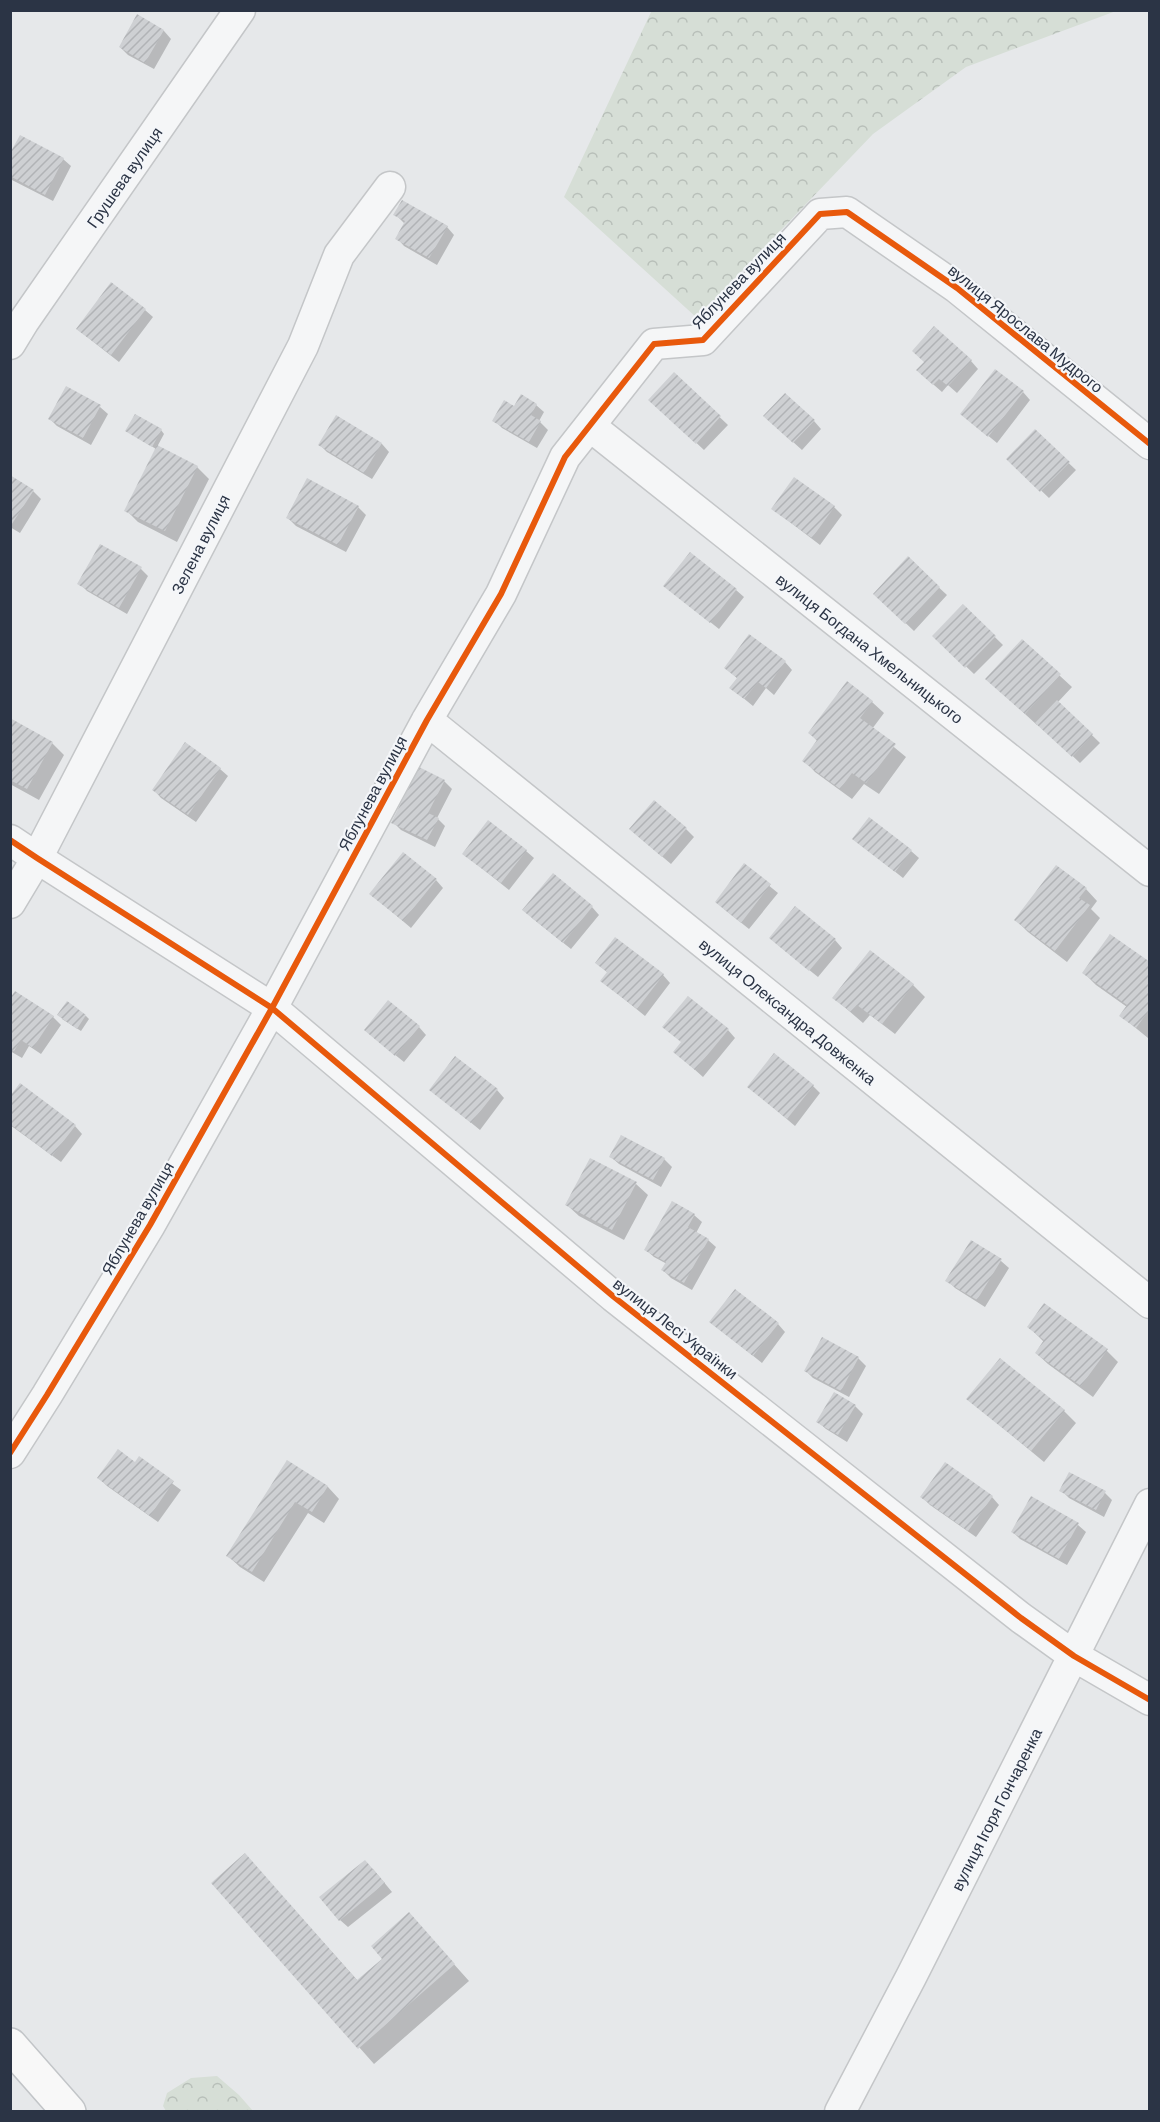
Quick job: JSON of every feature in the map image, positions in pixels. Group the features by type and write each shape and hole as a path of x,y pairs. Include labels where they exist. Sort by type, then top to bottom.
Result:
{"main road":[{"path":"10,2045 69,2112"}],"street":[{"name":"Грушева вулиця","path":"10,344 240,10"},
{"name":"Зелена вулиця","path":"10,903 36,858 303,346 339,255 390,187"},
{"name":"вулиця Ярослава Мудрого","path":"820,214 847,212 957,288 1149,444"},
{"name":"Яблунева вулиця","path":"10,1453 150,1225 272,1008 427,720 501,594 565,457 654,344 703,340 820,214"},
{"name":"вулиця Богдана Хмельницького","path":"590,426 1149,871"},
{"name":"вулиця Олександра Довженка","path":"427,720 1149,1303"},
{"name":"вулиця Лесі Українки","path":"10,840 272,1008 614,1296 1012,1611 1074,1656 1149,1700"},
{"name":"вулиця Ігоря Гончаренка","path":"840,2112 911,1977 1149,1504"}],"green space":[{"path":"652,10 1116,11 966,67 873,134 697,318 564,197"},
{"path":"217,2076 253,2111 166,2111 163,2106 167,2093 191,2078"}],"building":[{"path":"137,14 164,30 145,63 119,47"},
{"path":"20,135 64,158 45,195 10,176 10,153"},
{"path":"402,200 448,226 429,258 395,239 405,221 393,215"},
{"path":"111,282 146,309 111,355 76,329"},
{"path":"934,326 972,360 948,386 939,379 933,385 916,370 924,362 912,351"},
{"path":"995,369 1024,391 988,437 960,414"},
{"path":"674,372 721,416 696,444 648,400"},
{"path":"66,386 101,405 83,438 48,419"},
{"path":"785,393 815,420 793,443 763,416"},
{"path":"521,394 537,404 531,415 541,421 529,442 492,421 504,400 514,406"},
{"path":"135,414 162,429 152,447 125,431"},
{"path":"336,415 382,443 364,473 318,445"},
{"path":"1035,429 1070,462 1040,492 1006,459"},
{"path":"157,445 198,466 165,531 124,511"},
{"path":"10,475 34,490 10,527"},
{"path":"794,477 835,506 812,538 771,509"},
{"path":"307,478 359,506 338,545 286,518"},
{"path":"100,544 142,567 119,608 77,584"},
{"path":"690,552 737,589 710,623 663,586"},
{"path":"908,556 940,587 905,624 873,594"},
{"path":"963,604 996,636 965,668 932,636"},
{"path":"749,634 786,661 766,688 758,682 744,699 729,688 737,678 724,668"},
{"path":"1022,639 1061,674 1025,714 985,679"},
{"path":"847,681 873,701 860,718 896,744 866,783 852,773 840,789 802,761 817,740 808,733"},
{"path":"1057,700 1093,734 1072,757 1035,723"},
{"path":"10,718 53,742 27,789 10,780"},
{"path":"185,742 221,768 188,815 152,790"},
{"path":"419,767 445,780 428,813 439,818 427,840 391,823"},
{"path":"654,800 687,828 662,857 629,829"},
{"path":"869,817 912,850 895,872 852,839"},
{"path":"488,820 527,850 501,883 462,854"},
{"path":"403,852 437,879 403,921 369,894"},
{"path":"744,863 771,884 741,923 715,902"},
{"path":"1056,865 1087,888 1079,898 1090,905 1055,951 1014,920"},
{"path":"553,873 593,906 563,943 522,910"},
{"path":"795,906 836,939 809,971 769,938"},
{"path":"1110,934 1150,962 1150,1009 1136,1028 1119,1016 1127,1005 1082,973"},
{"path":"615,937 664,974 637,1009 600,981 607,972 595,963"},
{"path":"870,950 914,984 882,1024 857,1005 851,1012 832,998"},
{"path":"15,991 54,1016 33,1048 21,1040 14,1051 10,1049 10,998"},
{"path":"688,996 729,1029 695,1070 673,1052 681,1042 662,1027"},
{"path":"388,1000 420,1026 395,1056 364,1030"},
{"path":"67,1001 86,1015 77,1029 57,1015"},
{"path":"774,1053 814,1085 787,1119 747,1087"},
{"path":"455,1056 498,1089 471,1123 429,1090"},
{"path":"20,1083 76,1125 52,1156 10,1124 10,1096"},
{"path":"621,1135 665,1158 653,1180 609,1157"},
{"path":"590,1158 637,1182 612,1230 565,1205"},
{"path":"672,1201 695,1214 688,1227 709,1239 684,1283 661,1270 666,1262 644,1250"},
{"path":"971,1240 1002,1259 977,1300 945,1281"},
{"path":"735,1289 779,1323 753,1356 709,1322"},
{"path":"1044,1303 1108,1349 1081,1386 1035,1353 1044,1340 1027,1327"},
{"path":"822,1337 859,1357 841,1391 804,1371"},
{"path":"1000,1358 1065,1410 1031,1451 966,1399"},
{"path":"834,1392 856,1405 838,1435 816,1422"},
{"path":"118,1449 135,1462 139,1456 174,1481 150,1516 97,1478"},
{"path":"287,1460 328,1486 312,1512 295,1502 252,1572 226,1556"},
{"path":"945,1462 993,1496 968,1531 920,1497"},
{"path":"1069,1472 1106,1491 1096,1510 1059,1491"},
{"path":"1031,1496 1079,1523 1059,1559 1011,1532"},
{"path":"245,1853 357,1980 382,1959 371,1946 409,1912 455,1964 358,2049 211,1883"},
{"path":"365,1860 385,1883 339,1921 319,1897"}],"cycle path":[{"path":"10,1453 150,1225 272,1008 427,720 501,594 565,457 654,344 703,340 820,214 847,212 957,288 1150,444"},
{"path":"10,840 272,1008 614,1297 1021,1618 1074,1656 1150,1700"}]}
